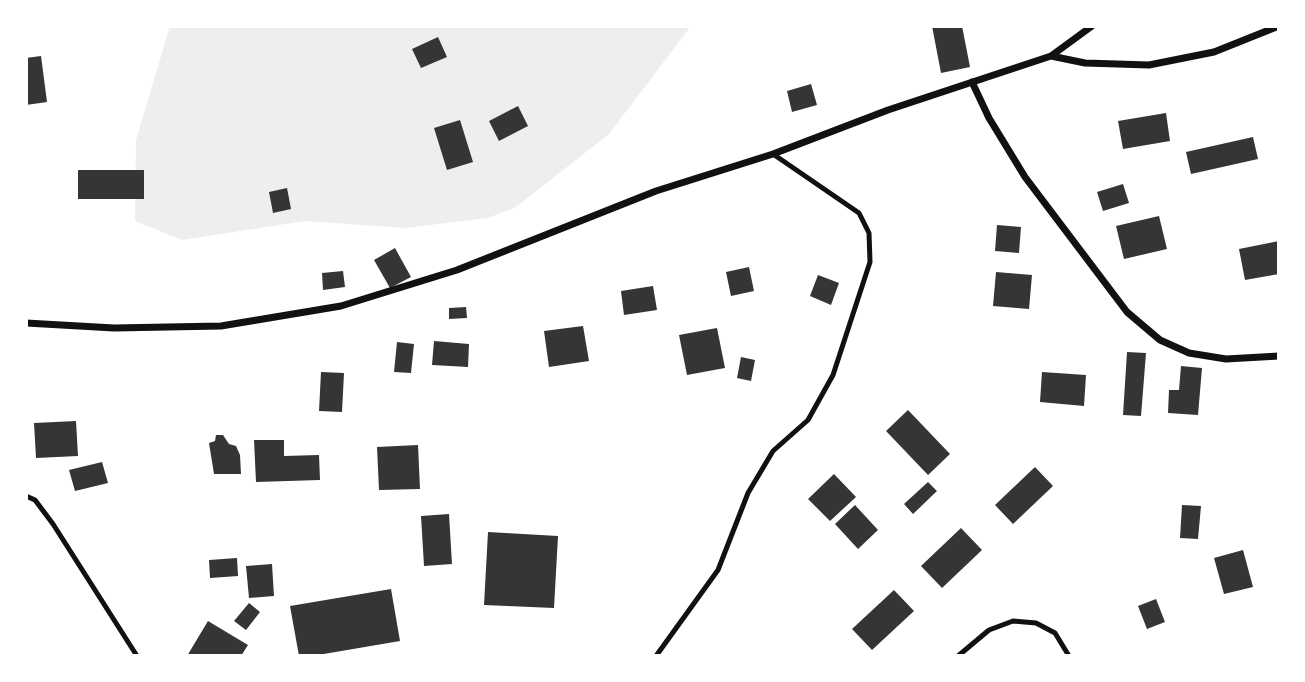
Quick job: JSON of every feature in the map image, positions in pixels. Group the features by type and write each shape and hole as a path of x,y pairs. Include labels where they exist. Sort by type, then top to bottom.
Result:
{"street":[{"path":"26,323 114,327 221,326 341,306 457,270 656,191 773,154 888,110 1051,56 1092,26"},
{"path":"1051,56 1085,63 1149,65 1214,52 1279,26"},
{"path":"972,82 989,118 1025,177 1127,312 1160,340 1189,353 1226,359 1279,356"}],"lane":[{"path":"656,656 718,570 748,493 773,451 808,421 833,375 870,262 869,233 859,213 773,154"},
{"path":"26,496 35,500 53,524 137,656"},
{"path":"958,656 989,629 1013,621 1036,623 1055,633 1069,656"}],"shaded area":[{"path":"170,26 691,26 609,134 516,207 488,218 405,228 305,221 182,240 135,221 136,140"}],"building":[{"path":"932,26 962,26 970,67 941,73"},
{"path":"438,37 447,57 421,68 412,49"},
{"path":"41,56 47,102 26,105 26,58"},
{"path":"811,84 817,105 792,112 787,91"},
{"path":"518,106 528,126 499,141 489,121"},
{"path":"1166,113 1170,141 1123,149 1118,121"},
{"path":"460,120 473,162 447,170 434,128"},
{"path":"1253,137 1258,159 1191,174 1186,152"},
{"path":"78,170 144,170 144,199 78,199"},
{"path":"1123,184 1129,203 1103,211 1097,192"},
{"path":"287,188 291,209 273,213 269,192"},
{"path":"1159,216 1167,249 1124,259 1116,226"},
{"path":"997,225 1021,227 1019,253 995,251"},
{"path":"1279,241 1279,274 1245,280 1239,249"},
{"path":"395,248 411,277 390,288 374,260"},
{"path":"749,267 754,291 731,296 726,272"},
{"path":"343,271 345,287 323,290 322,273"},
{"path":"996,272 1032,275 1029,309 993,306"},
{"path":"818,275 839,283 831,305 810,296"},
{"path":"653,286 657,310 624,315 621,291"},
{"path":"466,307 467,318 449,319 449,308"},
{"path":"583,326 589,361 549,367 544,331"},
{"path":"717,328 725,368 687,375 679,335"},
{"path":"434,341 469,344 468,367 432,365"},
{"path":"397,342 414,344 411,373 394,372"},
{"path":"1127,352 1146,353 1141,416 1123,415"},
{"path":"741,357 755,360 751,381 737,378"},
{"path":"1181,366 1202,368 1198,415 1168,413 1169,390 1179,390"},
{"path":"321,372 344,373 342,412 319,411"},
{"path":"1042,372 1086,375 1084,406 1040,402"},
{"path":"908,410 950,454 928,475 886,431"},
{"path":"76,421 78,456 36,458 34,423"},
{"path":"216,435 223,435 229,444 236,446 240,455 241,474 214,474 209,443 215,441"},
{"path":"254,440 284,440 284,456 319,455 320,480 256,482"},
{"path":"418,445 420,489 379,490 377,447"},
{"path":"102,462 108,483 75,491 69,470"},
{"path":"1035,467 1053,486 1013,524 995,505"},
{"path":"834,474 856,497 830,521 808,499"},
{"path":"928,482 937,491 913,514 904,504"},
{"path":"855,505 878,530 858,549 835,524"},
{"path":"1182,505 1201,506 1198,539 1180,538"},
{"path":"449,514 452,564 424,566 421,516"},
{"path":"961,528 982,550 942,588 921,566"},
{"path":"488,532 558,536 554,608 484,605"},
{"path":"1243,550 1253,587 1224,594 1214,558"},
{"path":"237,558 238,576 210,578 209,560"},
{"path":"272,564 274,596 249,598 246,566"},
{"path":"391,589 400,641 299,656 290,606"},
{"path":"894,590 914,611 872,650 852,629"},
{"path":"1156,599 1165,622 1147,629 1138,606"},
{"path":"249,603 260,612 246,630 234,621"},
{"path":"208,621 248,645 241,656 187,656"}]}
